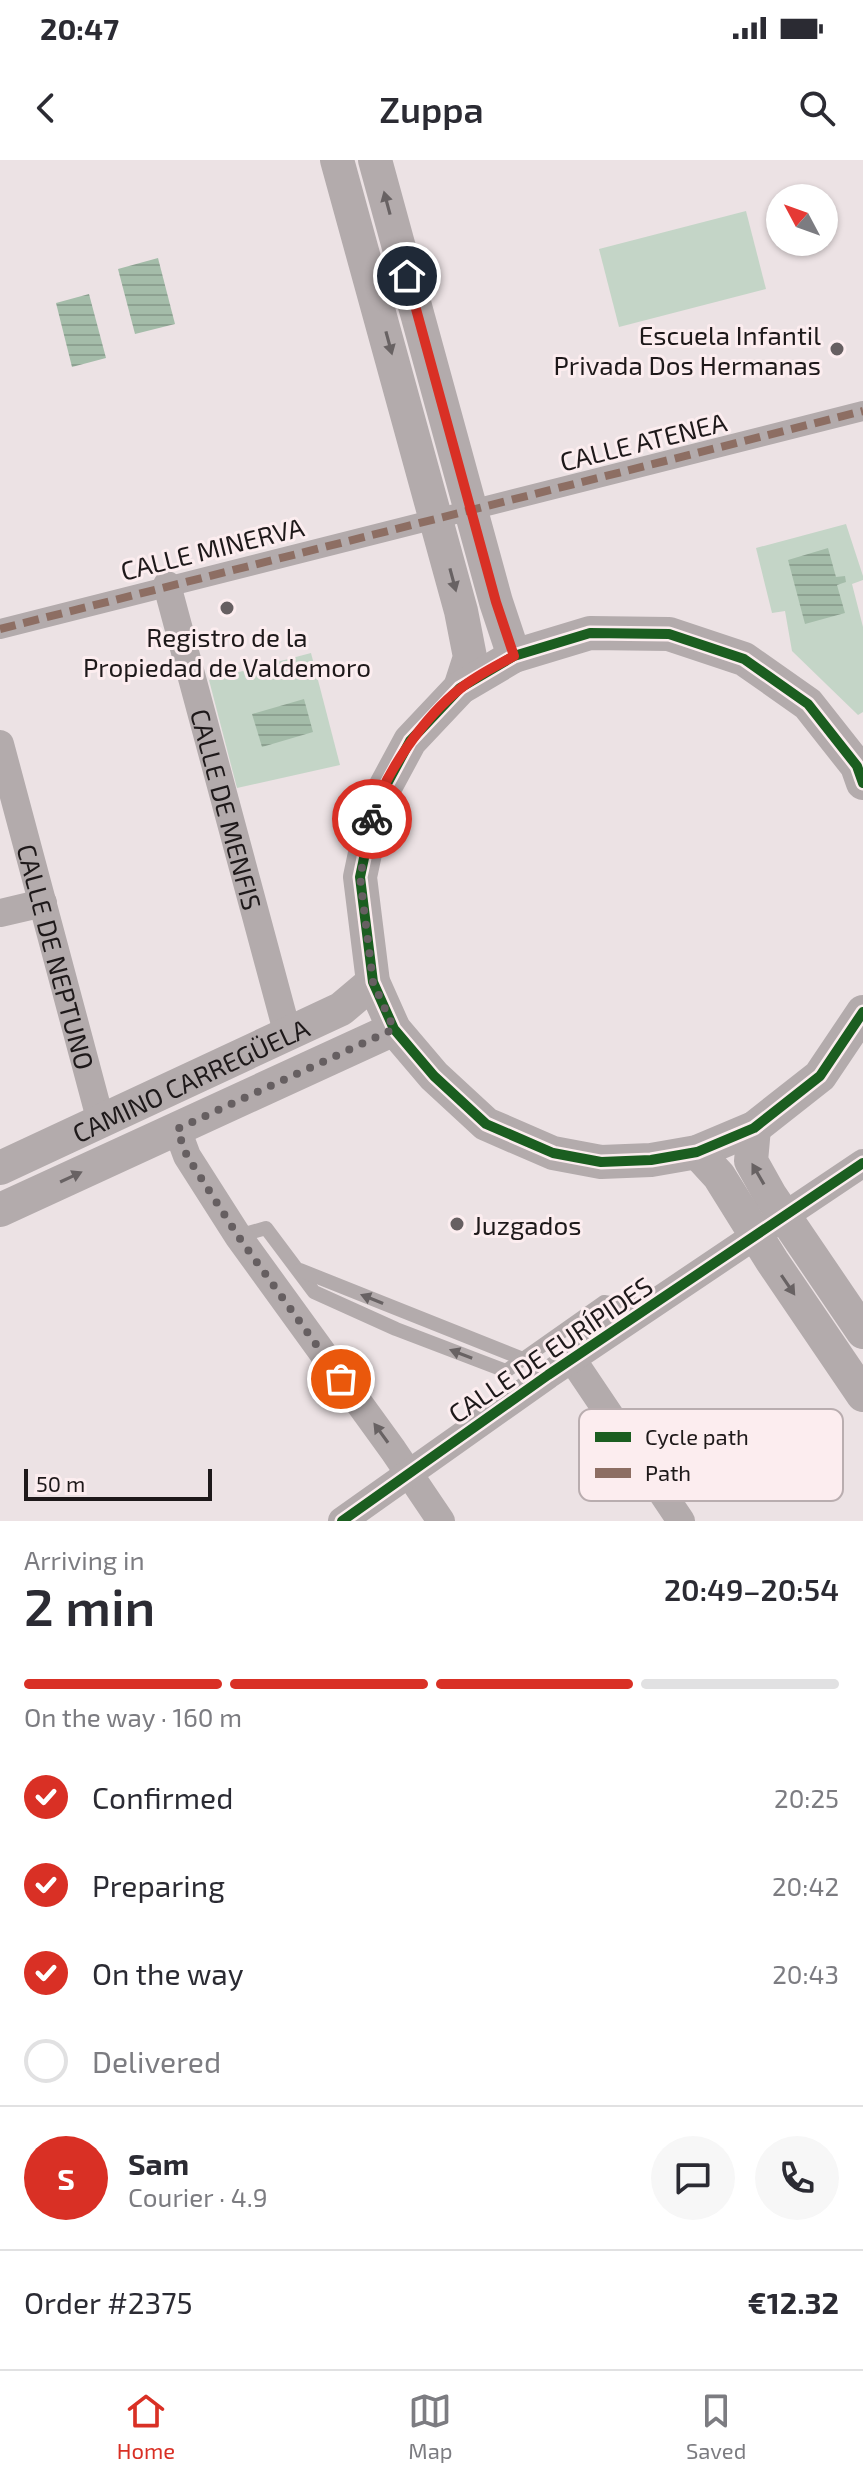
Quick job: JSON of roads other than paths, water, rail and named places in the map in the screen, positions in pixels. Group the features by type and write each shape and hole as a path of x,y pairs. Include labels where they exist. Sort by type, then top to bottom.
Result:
{"street":[{"path":"337,160 461,611 470,657 460,688"},
{"path":"375,160 514,656"},
{"name":"CALLE ATENEA","path":"436,521 863,411"},
{"name":"CALLE MINERVA","path":"0,629 167,585 436,521"},
{"name":"CALLE DE MENFIS","path":"167,585 288,1035"},
{"path":"861,771 808,704 744,659 669,634 590,633 514,656 460,688 410,741 375,806 360,877 373,982 394,1029 434,1076 486,1124 553,1153 601,1162 651,1160 697,1152 754,1128 820,1076 863,1012"},
{"name":"CALLE DE NEPTUNO","path":"0,744 101,1122"},
{"path":"0,913 43,903"},
{"name":"CAMINO CARREGÜELA","path":"0,1168 341,1009 373,982"},
{"path":"0,1210 394,1029"},
{"path":"754,1128 751,1161 784,1216 863,1332"},
{"path":"177,1129 187,1156 238,1236 441,1521"},
{"path":"697,1152 719,1176 863,1395"},
{"name":"CALLE DE EURÍPIDES","path":"342,1521 572,1359 863,1163"},
{"path":"572,1359 606,1409"},
{"path":"668,1501 681,1521"}],"lane":[{"path":"238,1236 266,1228 300,1270 523,1359 604,1302 653,1304"}],"place":[{"name":"Escuela Infantil Privada Dos Hermanas","path":"837,349"},
{"name":"Registro de la Propiedad de Valdemoro","path":"227,608"},
{"name":"Juzgados","path":"457,1224"}]}
